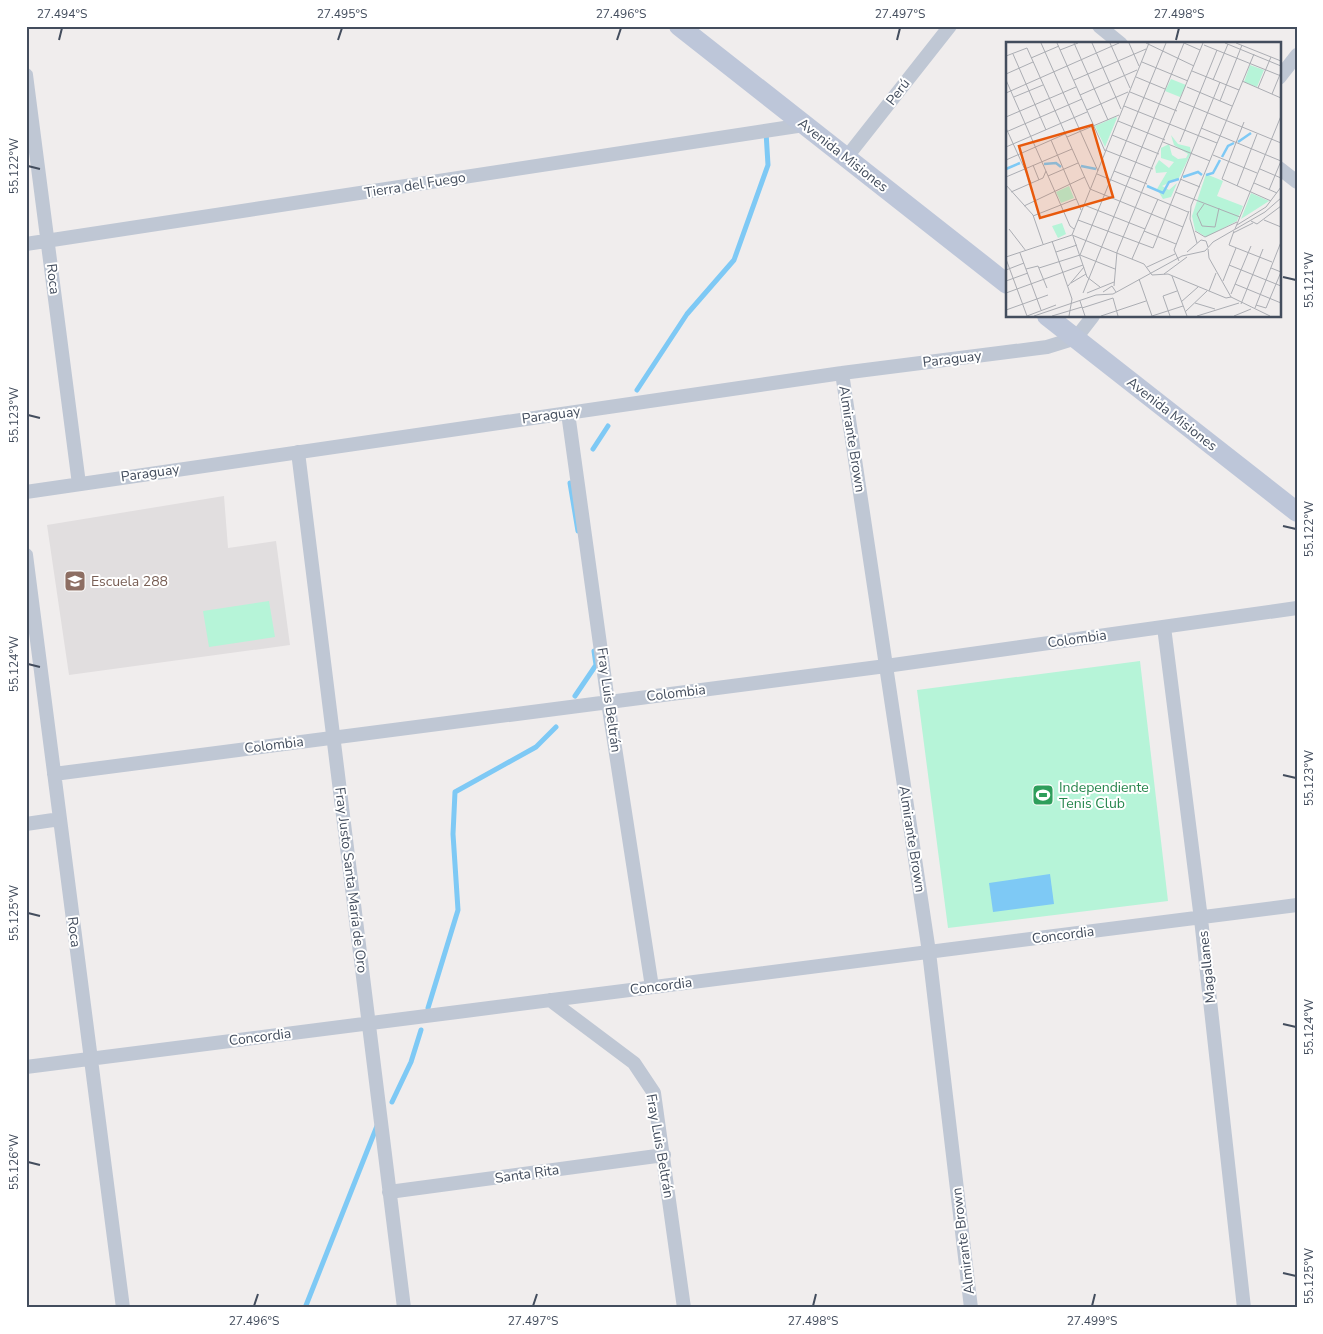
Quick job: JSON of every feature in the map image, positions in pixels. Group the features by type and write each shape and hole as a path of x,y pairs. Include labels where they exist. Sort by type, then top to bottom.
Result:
{"main road":[{"name":"Avenida Misiones","path":"679,26 1006,283"},
{"name":"Avenida Misiones","path":"1050,318 1297,512"}],"street":[{"name":"Perú","path":"846,158 950,26"},
{"path":"1099,26 1119,42"},
{"path":"1280,77 1297,56"},
{"name":"Roca","path":"26,75 79,484"},
{"name":"Tierra del Fuego","path":"26,244 804,125"},
{"path":"1280,169 1297,182"},
{"path":"1076,338 1091,318"},
{"name":"Paraguay","path":"26,492 842,373 1047,346 1076,338"},
{"name":"Almirante Brown","path":"842,373 929,952 971,1308"},
{"name":"Fray Luis Beltrán","path":"568,413 608,702 652,987"},
{"name":"Fray Justo Santa María de Oro","path":"298,452 404,1308"},
{"name":"Roca","path":"26,555 122,1308"},
{"name":"Colombia","path":"54,774 886,666 1297,608"},
{"name":"Magallanes","path":"1164,627 1201,917 1244,1308"},
{"path":"26,824 60,819"},
{"name":"Concordia","path":"26,1067 1297,905"},
{"name":"Fray Luis Beltrán","path":"550,1000 634,1063 654,1093 684,1308"},
{"name":"Santa Rita","path":"389,1192 664,1155"}],"shaded area":[{"path":"224,496 228,548 276,541 290,645 69,675 47,525"}],"green space":[{"path":"269,601 275,637 209,647 203,611"},
{"name":"Independiente Tenis Club","path":"1140,661 1168,901 948,928 917,690"}],"water":[{"path":"1050,874 1054,904 993,912 989,883"}],"waterway":[{"path":"637,390 687,314 734,260 768,165 766,132"},
{"path":"593,449 608,426"},
{"path":"570,483 578,531"},
{"path":"575,696 596,665 594,651"},
{"path":"428,1008 458,910 453,834 455,792 536,747 556,727"},
{"path":"392,1102 411,1062 421,1030"},
{"path":"305,1308 377,1126"}],"place":[{"name":"Escuela 288","path":"75,581"},
{"name":"Independiente Tenis Club","path":"1043,795"}]}
